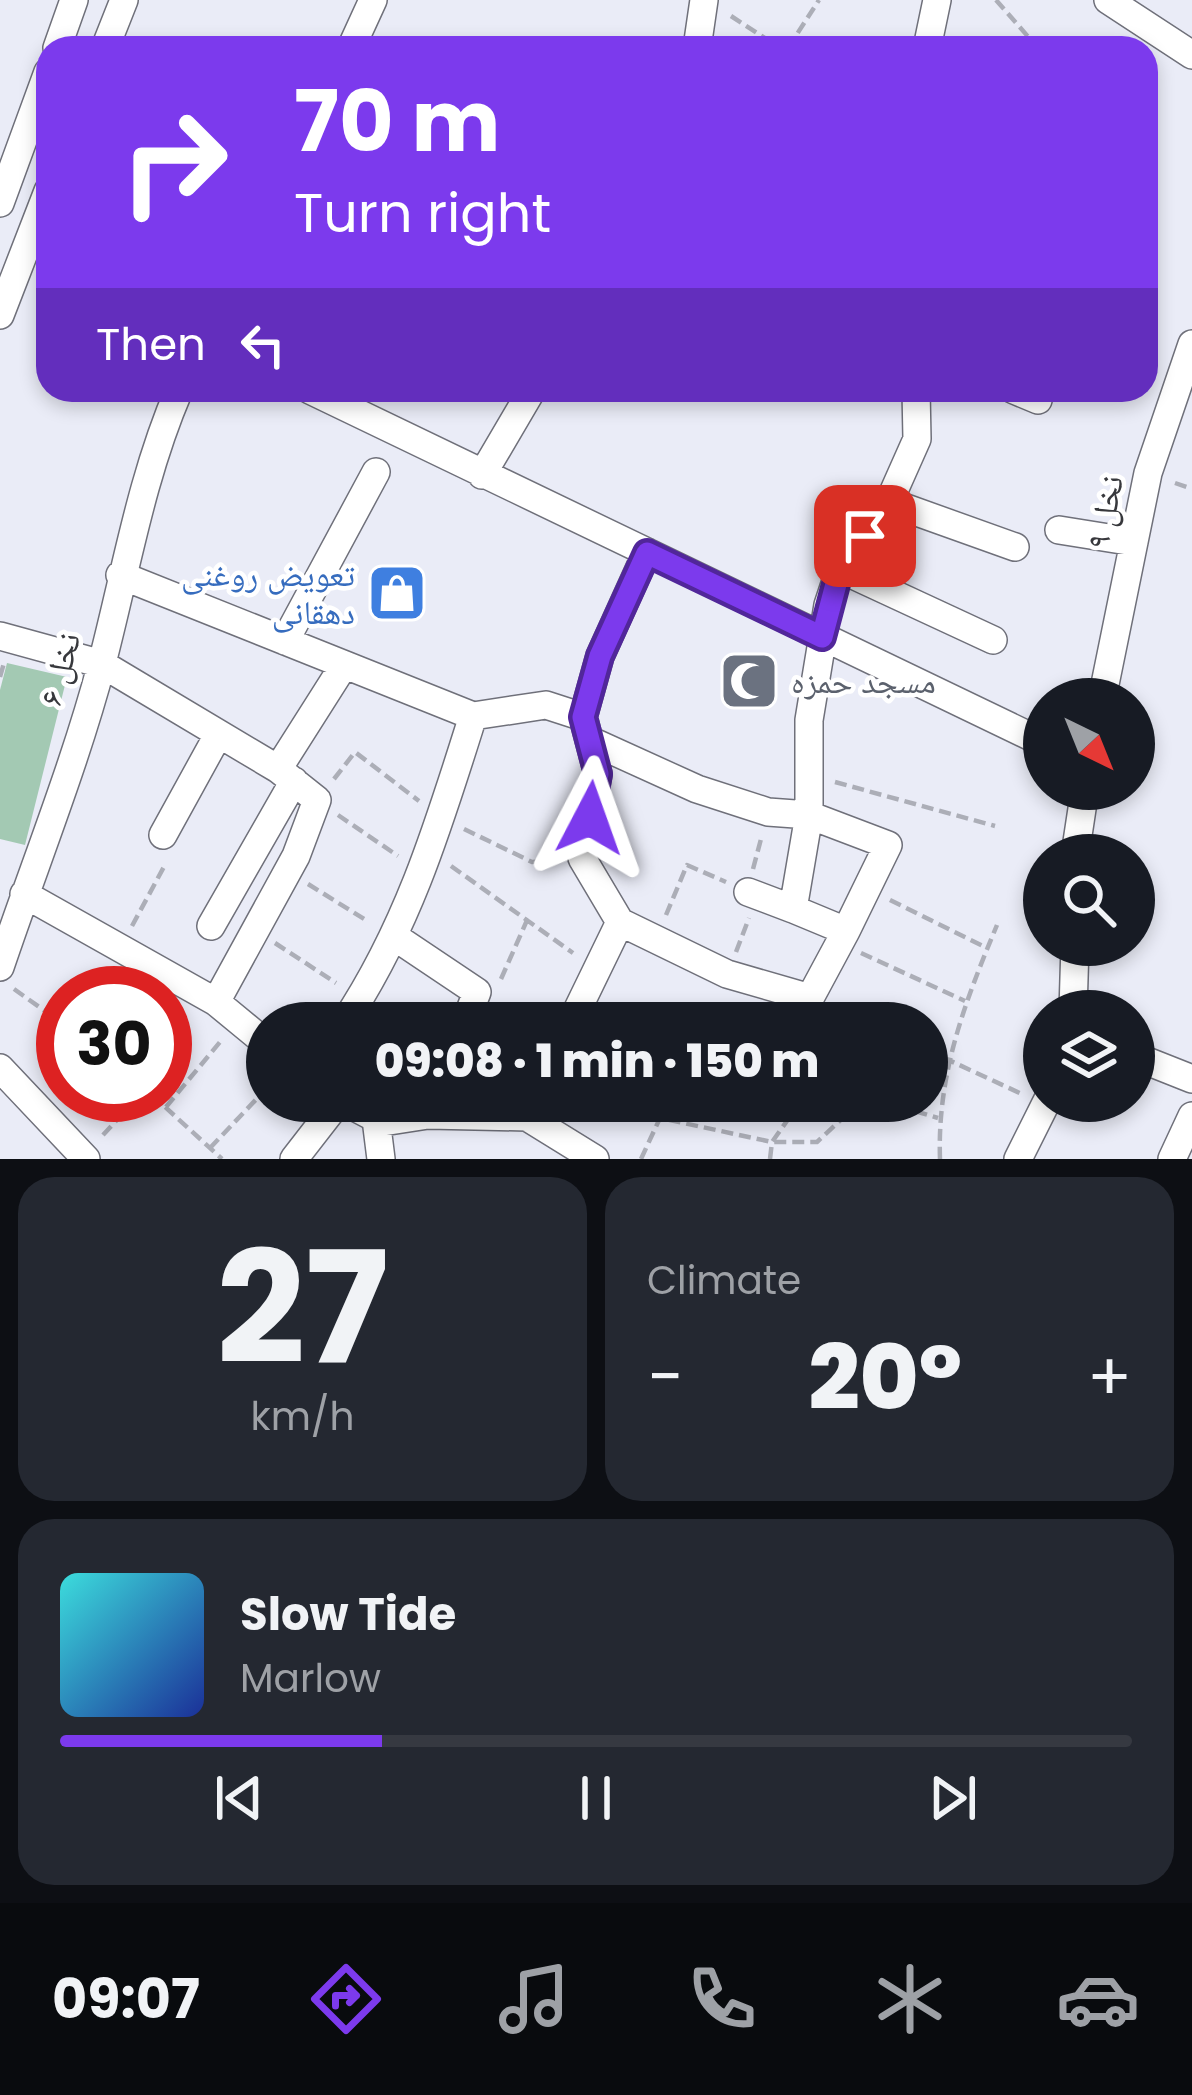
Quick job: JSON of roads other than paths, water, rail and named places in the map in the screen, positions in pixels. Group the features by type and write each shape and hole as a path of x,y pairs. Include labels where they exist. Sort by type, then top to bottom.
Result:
{"street":[{"path":"61,36 74,0"},
{"path":"110,36 124,0"},
{"path":"357,36 374,0"},
{"path":"930,36 938,0"},
{"path":"1108,0 1192,56"},
{"path":"702,36 714,6"},
{"path":"0,203 36,105"},
{"path":"0,315 36,240"},
{"name":"نخل ۹","path":"1106,678 1148,473 1192,344"},
{"name":"نخل ۶","path":"0,967 102,664 119,575 174,402"},
{"path":"334,402 1023,733"},
{"path":"482,476 525,402"},
{"path":"793,909 809,815 809,719 822,637 840,569 890,502 917,439 916,402"},
{"path":"284,641 376,472"},
{"path":"890,502 1015,547"},
{"path":"1059,530 1134,542"},
{"path":"119,575 473,716 546,705 586,729 697,789 768,812 809,815 887,845 810,998 728,974 654,943 620,922 582,858 598,774 586,729 600,656 647,553"},
{"path":"840,569 993,640"},
{"path":"0,636 102,664 286,775 316,800 287,872 255,930 226,1011"},
{"path":"211,926 344,665"},
{"path":"358,1002 395,938 427,862 473,716"},
{"path":"163,835 218,735"},
{"path":"24,894 120,947 246,1027"},
{"path":"753,894 793,909 843,937"},
{"path":"581,1002 620,922"},
{"path":"395,938 477,992 473,1002"},
{"path":"1155,1064 1192,1079"},
{"path":"0,1068 77,1154"},
{"path":"1172,1159 1192,1116"},
{"path":"294,1159 324,1122"},
{"path":"376,1122 382,1159"},
{"path":"548,1122 595,1159"},
{"path":"1018,1159 1036,1122"}],"place":[{"name":"تعویض روغنی دهقانی","path":"397,593"},
{"name":"مسجد حمزه","path":"749,681"}]}
